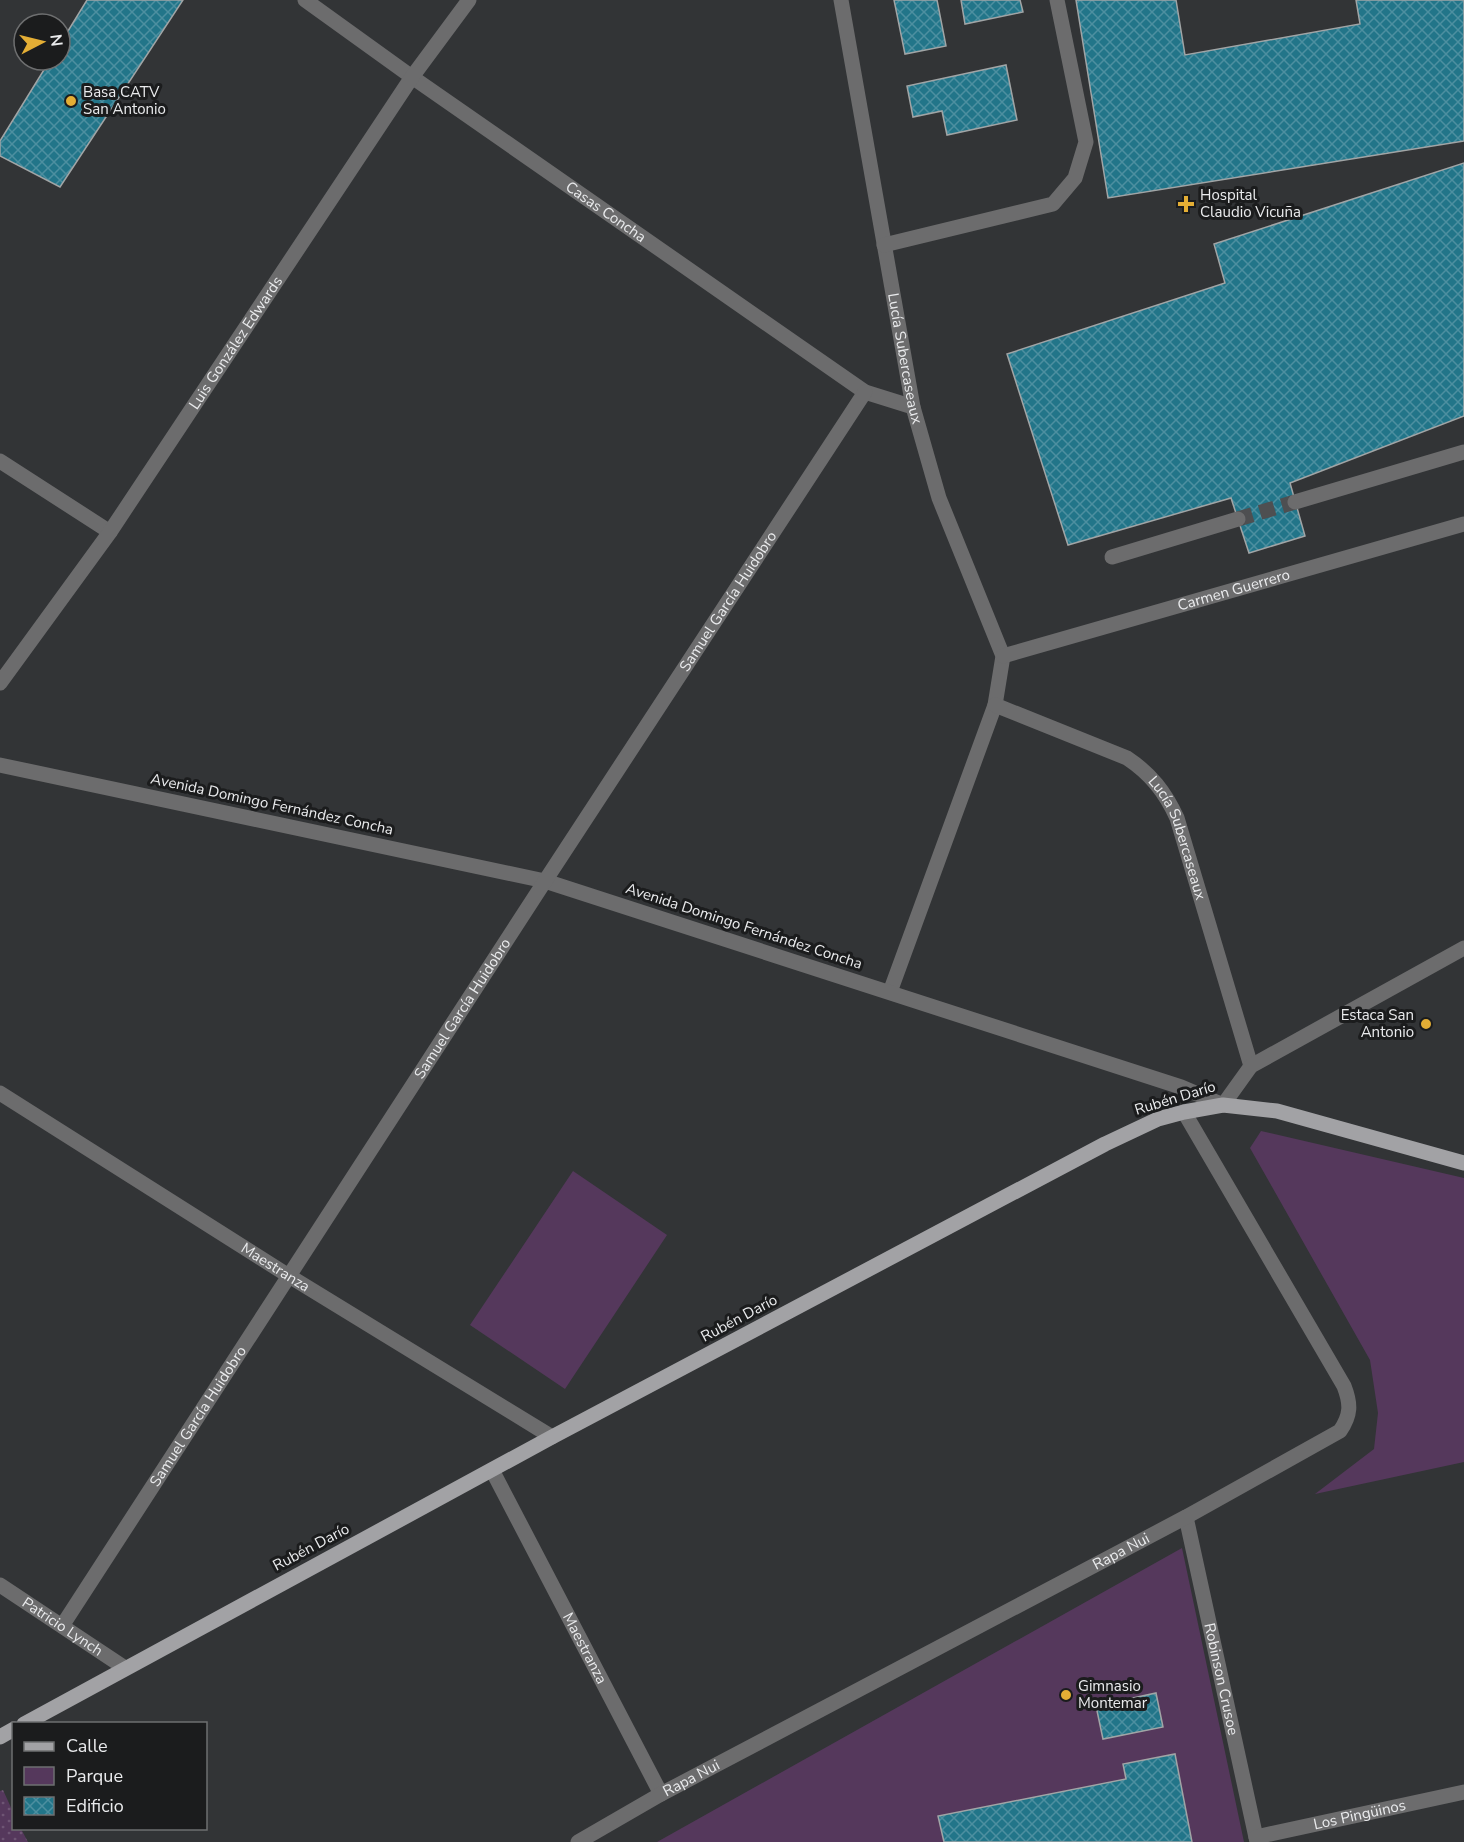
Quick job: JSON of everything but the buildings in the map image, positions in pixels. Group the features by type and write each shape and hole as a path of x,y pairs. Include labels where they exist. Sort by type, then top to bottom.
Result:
{"main road":[{"name":"Rubén Darío","path":"28,1722 552,1437 1105,1144 1158,1119 1223,1105"},
{"name":"Avenida Domingo Fernández Concha","path":"1223,1105 1277,1111 1464,1163"}],"street":[{"name":"Casas Concha","path":"305,0 412,77 866,392 913,407"},
{"name":"Luis González Edwards","path":"0,683 110,532 412,77 469,0"},
{"name":"Lucía Subercaseaux","path":"841,0 913,407 939,498 1003,656"},
{"path":"884,245 1053,204 1075,178 1086,142 1057,0"},
{"name":"Samuel García Huidobro","path":"62,1626 545,881 866,392"},
{"path":"1295,502 1464,452"},
{"path":"0,461 110,532"},
{"path":"1112,557 1238,519"},
{"name":"Carmen Guerrero","path":"1003,656 1464,524"},
{"path":"890,992 995,705 1003,656"},
{"name":"Lucía Subercaseaux","path":"995,705 1127,758 1156,782 1177,818 1251,1066"},
{"name":"Avenida Domingo Fernández Concha","path":"0,765 545,881 1182,1087 1223,1105"},
{"name":"Rubén Darío","path":"1223,1105 1251,1066 1464,948"},
{"name":"Maestranza","path":"0,1093 289,1276 552,1437"},
{"name":"Rapa Nui","path":"578,1842 661,1794 1186,1517 1340,1431 1349,1413 1350,1400 1184,1112"},
{"name":"Maestranza","path":"492,1470 661,1794"},
{"name":"Robinson Crusoe","path":"1186,1517 1257,1840"},
{"name":"Patricio Lynch","path":"0,1585 125,1668"},
{"name":"Los Pingüinos","path":"1257,1840 1464,1792"}],"green space":[{"path":"1261,1131 1464,1178 1464,1462 1315,1494 1374,1449 1378,1413 1370,1360 1250,1148"},
{"path":"573,1171 667,1235 565,1389 470,1325"},
{"name":"Gimnasio Montemar","path":"1182,1548 1244,1842 657,1842"},
{"path":"3,1790 12,1810 12,1830 22,1830 28,1842 0,1842 0,1791"}],"tunnel":[{"path":"1238,519 1295,502"}],"place":[{"name":"Basa CATV San Antonio","path":"71,101"},
{"name":"Hospital Claudio Vicuña","path":"1186,204"},
{"name":"Estaca San Antonio","path":"1426,1024"},
{"name":"Gimnasio Montemar","path":"1066,1695"}]}
